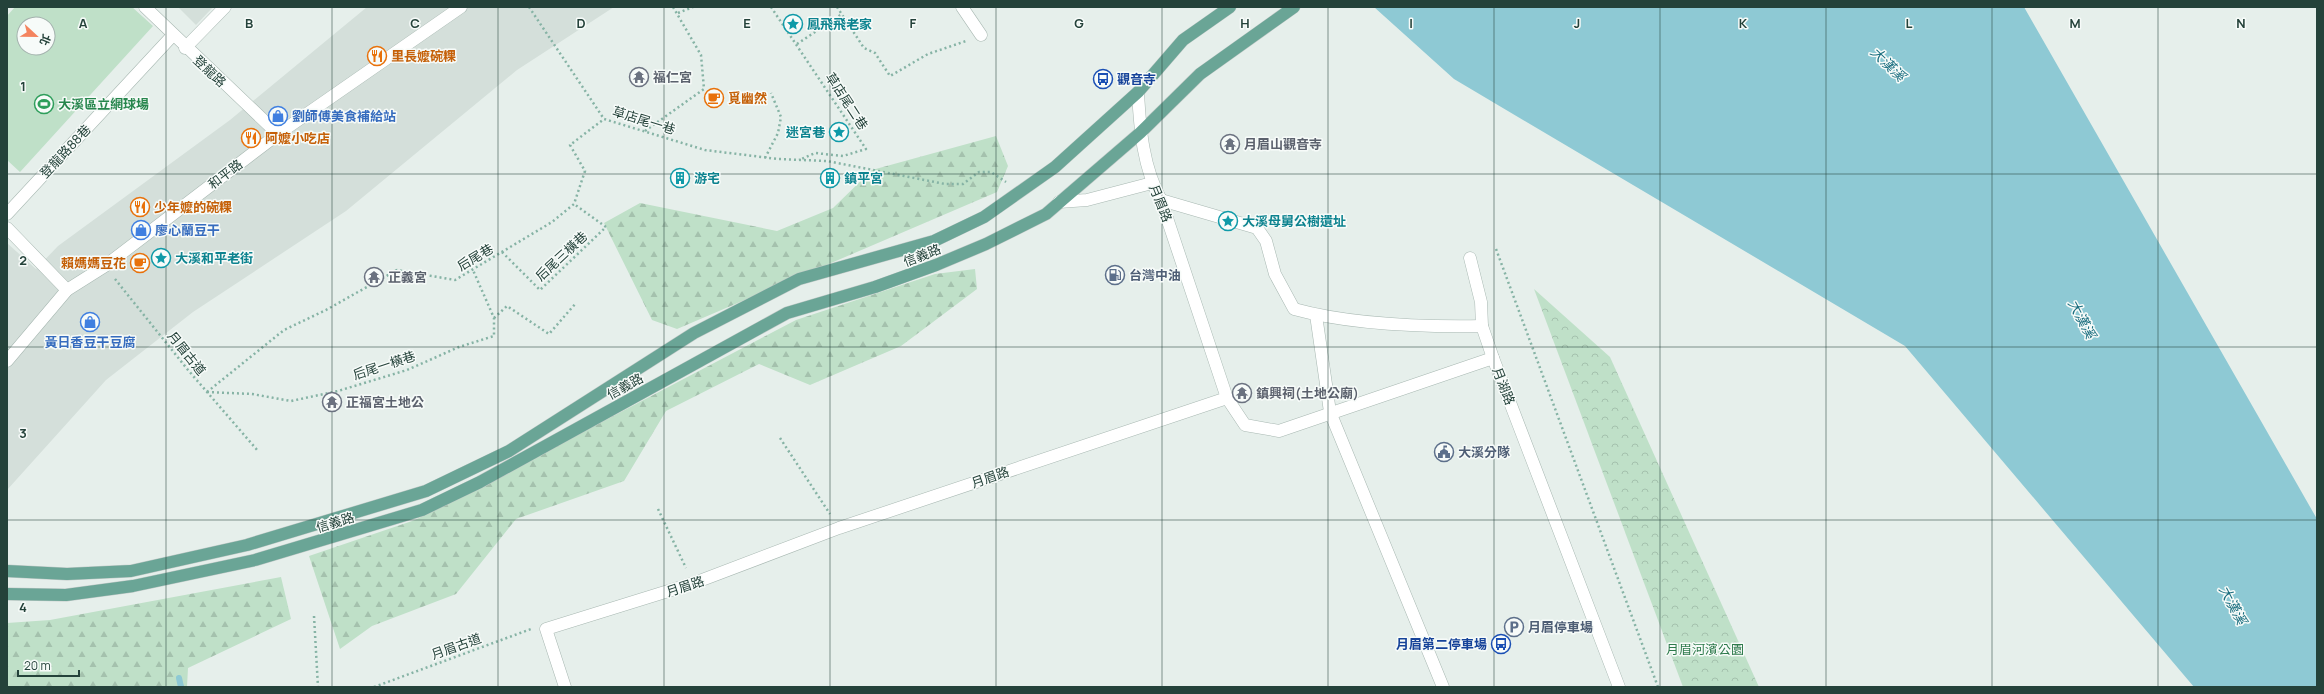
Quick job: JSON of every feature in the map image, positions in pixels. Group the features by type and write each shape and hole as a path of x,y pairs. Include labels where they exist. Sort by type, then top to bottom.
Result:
{"main road":[{"name":"信義路","path":"7,571 67,574 131,571 247,545 426,491 509,451 694,333 799,279 934,241 984,217 1056,168 1138,92 1183,40 1230,7"},
{"name":"信義路","path":"7,594 66,595 133,586 255,560 422,510 480,482 787,313 875,287 943,262 1019,228 1046,214 1140,132 1200,74 1294,7"}],"street":[{"name":"登龍路","path":"145,7 185,48 278,134"},
{"path":"185,48 225,7"},
{"name":"和平路","path":"7,361 67,290 105,266 278,134 461,7"},
{"path":"962,7 981,35"},
{"name":"登龍路88巷","path":"7,214 173,35"},
{"name":"月眉路","path":"546,629 694,583 839,528 1227,398 1161,200 1152,183 1140,132 1138,92"},
{"path":"1059,202 1087,200 1152,183"},
{"path":"1161,200 1257,228 1266,241 1275,274 1294,309 1338,319 1443,327 1482,326"},
{"path":"7,228 67,290"},
{"path":"1470,258 1482,302 1482,326 1493,358"},
{"path":"1316,315 1330,412 1443,687"},
{"name":"月湖路","path":"1227,398 1245,425 1280,430 1493,358 1619,687"},
{"path":"546,629 565,687"}],"path":[{"name":"草店尾一巷","path":"529,7 604,119 705,150 765,158 827,161 945,184 963,184 978,172 991,172 1007,182 1012,188"},
{"path":"645,131 704,89 701,55 678,13 673,7"},
{"path":"678,13 693,7"},
{"name":"草店尾二巷","path":"771,7 798,44 866,149 843,156 816,153 799,160"},
{"path":"837,7 864,48 875,53 890,76 928,54 981,35"},
{"path":"798,44 842,14"},
{"path":"765,158 778,133 781,117 771,93"},
{"path":"574,204 585,171 570,145 604,119"},
{"name":"后尾巷","path":"207,392 284,330 326,310 397,270 455,280 552,222 574,204"},
{"name":"后尾三橫巷","path":"502,252 540,290 606,227 574,204"},
{"path":"1496,249 1658,687"},
{"name":"月眉古道","path":"105,266 207,392 258,450"},
{"name":"后尾一橫巷","path":"207,392 252,394 291,401 338,391 407,370 459,347 494,336 494,318 473,270"},
{"path":"494,318 507,306 550,334 576,303"},
{"path":"780,438 839,528"},
{"path":"658,509 694,583"},
{"path":"314,616 318,687"},
{"name":"月眉古道","path":"374,687 529,629 546,629"}],"shaded area":[{"path":"178,7 213,7 196,25"},
{"name":"大溪和平老街","path":"367,7 614,7 517,70 346,211 193,312 106,380 7,490 7,243 36,269 58,246 230,120"}],"green space":[{"name":"大溪區立網球場","path":"15,7 132,7 153,26 20,172 7,160 7,16"},
{"path":"996,136 1008,166 997,192 677,329 652,320 604,223 640,203 777,231 833,208 872,170"},
{"path":"975,269 977,289 901,346 810,385 759,364 666,411 624,481 516,519 456,594 372,626 340,649 309,556 415,520 796,320 935,274"},
{"name":"月眉河濱公園","path":"1534,289 1610,357 1759,687 1683,687"},
{"path":"281,577 291,619 188,668 187,687 7,687 7,623 50,620"}],"water":[{"name":"大漢溪","path":"1374,7 2024,7 2317,519 2317,687 2194,687 1905,346 1454,79"}],"waterway":[{"path":"179,678 181,687"}],"place":[{"name":"鳳飛飛老家","path":"793,24"},
{"name":"里長嬤碗粿","path":"377,56"},
{"name":"福仁宮","path":"639,77"},
{"name":"觀音寺","path":"1103,79"},
{"name":"覓幽然","path":"714,98"},
{"name":"大溪區立網球場","path":"44,104"},
{"name":"劉師傅美食補給站","path":"278,116"},
{"name":"迷宮巷","path":"839,132"},
{"name":"阿嬤小吃店","path":"251,138"},
{"name":"月眉山觀音寺","path":"1230,144"},
{"name":"游宅","path":"680,178"},
{"name":"鎮平宮","path":"830,178"},
{"name":"少年嬤的碗粿","path":"140,207"},
{"name":"大溪母舅公樹遺址","path":"1228,221"},
{"name":"廖心蘭豆干","path":"141,230"},
{"name":"大溪和平老街","path":"161,258"},
{"name":"賴媽媽豆花","path":"140,263"},
{"name":"台灣中油","path":"1115,275"},
{"name":"正義宮","path":"374,277"},
{"name":"黃日香豆干豆腐","path":"90,322"},
{"name":"鎮興祠(土地公廟)","path":"1242,393"},
{"name":"正福宮土地公","path":"332,402"},
{"name":"大溪分隊","path":"1444,452"},
{"name":"月眉停車場","path":"1514,627"},
{"name":"月眉第二停車場","path":"1501,644"}]}
